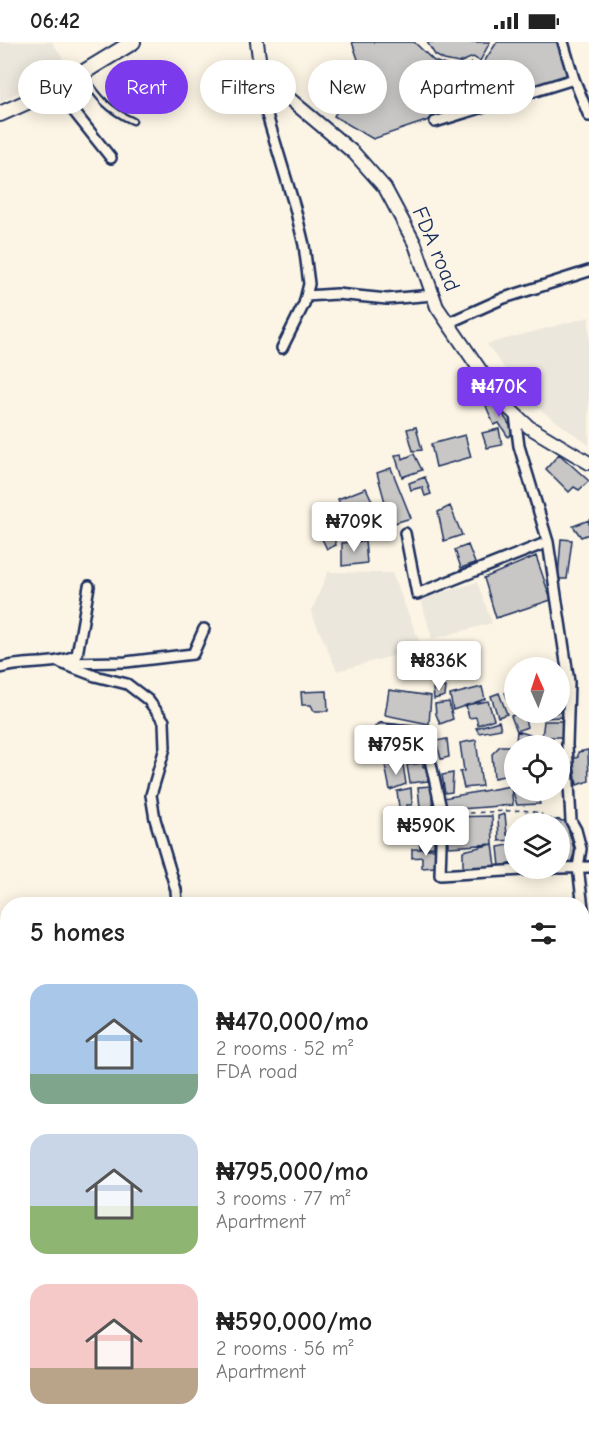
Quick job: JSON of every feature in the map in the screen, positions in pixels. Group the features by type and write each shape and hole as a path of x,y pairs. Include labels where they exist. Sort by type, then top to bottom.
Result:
{"main road":[{"path":"93,66 133,42"},
{"path":"0,114 18,106"}],"street":[{"name":"FDA road","path":"257,42 259,60"},
{"path":"563,42 574,79 589,116"},
{"path":"435,122 574,79"},
{"name":"FDA road","path":"296,106 354,153 385,188 415,244 433,295 448,323 502,402 529,427 589,463"},
{"path":"76,114 111,158"},
{"path":"267,114 284,166 304,245 309,284 306,296 282,348"},
{"path":"448,323 504,298 589,271"},
{"path":"306,296 337,294 387,299 433,295"},
{"path":"515,415 519,446 548,542 569,682 567,745 571,821 581,849 579,867 582,897"},
{"path":"405,533 417,594 548,542"},
{"path":"61,663 77,655 89,586"},
{"path":"0,668 16,663 126,662 193,654 204,629"},
{"path":"61,663 94,676 128,684 148,700 164,721 165,748 151,795 155,819 176,897"},
{"path":"381,729 424,733 442,813 440,875 504,871"},
{"path":"570,867 589,867"}],"lane":[{"path":"93,88 104,104 117,114 134,121"}],"path":[{"path":"442,813 523,810 541,813"}],"shaded area":[{"path":"0,42 52,42 64,60 18,60 18,92 0,103"},
{"path":"589,317 589,445 528,401 487,344"},
{"path":"328,572 392,573 422,648 337,671 311,612"},
{"path":"477,582 492,623 432,639 421,599"}],"building":[{"path":"352,42 414,42 433,60 399,60 399,114 447,114 373,139 334,116 335,114 387,114 387,60 358,60"},
{"path":"427,42 490,42 481,60 473,57 466,60 444,60 435,55"},
{"path":"497,42 558,42 569,77 535,86 535,60 485,60"},
{"path":"494,400 514,432 508,437 499,423 494,425 486,406"},
{"path":"416,427 422,450 413,451 407,429"},
{"path":"499,429 502,445 487,448 482,433"},
{"path":"465,435 471,457 436,467 431,444"},
{"path":"402,454 403,459 414,454 422,470 402,477 395,455"},
{"path":"559,454 589,481 579,490 574,487 569,492 546,469"},
{"path":"391,468 411,518 391,524 377,473"},
{"path":"425,477 431,494 425,496 422,487 411,490 409,483"},
{"path":"366,488 374,505 370,510 373,519 363,523 359,518 348,524 338,499"},
{"path":"450,506 462,535 444,541 438,512"},
{"path":"328,509 332,524 324,529 320,510"},
{"path":"589,520 589,534 581,537 573,526"},
{"path":"331,529 336,545 327,549 320,535"},
{"path":"561,539 572,540 567,579 558,579"},
{"path":"365,541 367,563 342,566 342,543"},
{"path":"468,545 475,563 461,568 455,550"},
{"path":"536,556 551,600 496,618 484,578"},
{"path":"471,648 479,661 475,664 475,675 458,681 452,652"},
{"path":"446,687 445,696 434,699 433,688"},
{"path":"482,687 485,699 453,710 450,695"},
{"path":"389,690 431,696 429,724 385,715"},
{"path":"327,691 328,711 314,711 311,705 302,705 301,692"},
{"path":"499,693 504,706 504,715 498,717 491,696"},
{"path":"488,701 494,719 478,725 476,717 469,718 466,705"},
{"path":"449,702 453,719 440,724 435,704"},
{"path":"499,721 501,729 479,733 476,728"},
{"path":"514,723 526,723 527,727 517,731"},
{"path":"544,723 563,723 562,735 542,735"},
{"path":"517,731 530,735 517,735"},
{"path":"447,739 449,757 441,759 436,741"},
{"path":"476,740 482,786 464,788 460,772 464,771 460,743"},
{"path":"366,746 383,749 382,764 363,761"},
{"path":"500,746 504,746 504,776 494,778 492,754"},
{"path":"588,750 589,781 577,785 573,759 578,757 578,752"},
{"path":"423,763 423,767 427,767 428,781 410,783 407,765"},
{"path":"385,765 403,765 406,784 390,790"},
{"path":"453,773 452,792 445,793 442,775"},
{"path":"431,786 434,818 421,818 418,787"},
{"path":"504,787 504,801 513,801 513,805 447,810 443,798"},
{"path":"411,788 412,805 407,805 408,818 400,815 397,791"},
{"path":"516,801 539,801 540,804 517,805"},
{"path":"504,814 504,841 499,841 498,816"},
{"path":"492,816 493,844 449,847 448,817"},
{"path":"434,818 434,847 420,848 418,820"},
{"path":"570,835 575,852 570,862"},
{"path":"493,844 496,867 463,868 463,851"},
{"path":"504,846 504,865 500,866 498,847"},
{"path":"412,849 437,849 435,867 422,868 422,857 412,858"}]}
